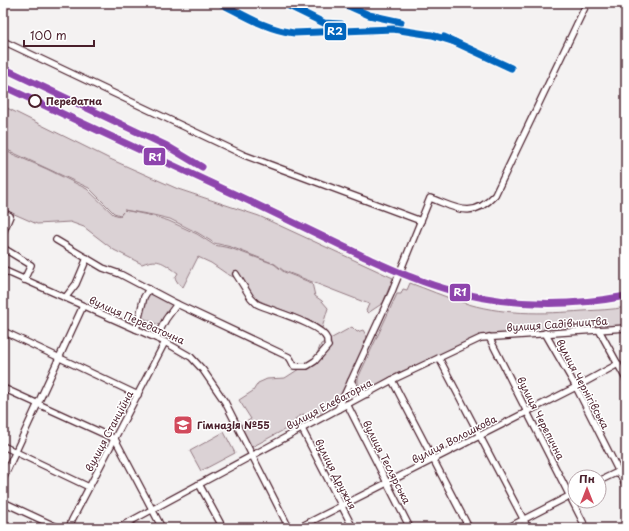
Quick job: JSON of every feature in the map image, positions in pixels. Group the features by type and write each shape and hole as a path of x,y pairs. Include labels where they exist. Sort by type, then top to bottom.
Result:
{"street":[{"path":"338,409 394,288 430,198 463,211 474,210 488,202 495,195 587,3"},
{"path":"3,41 244,155 421,221"},
{"path":"3,212 10,216 3,233"},
{"path":"56,240 103,268 120,274 177,304 289,357 294,366 307,366 315,361 328,346 324,334 306,322 256,304 236,274"},
{"path":"3,248 31,265 24,280"},
{"path":"65,298 76,284 88,258"},
{"name":"вулиця Передаточна","path":"3,270 165,342 191,356 203,370 225,402 251,456 289,528"},
{"path":"136,329 144,297 148,289"},
{"path":"156,338 166,319 177,304"},
{"path":"3,479 83,306"},
{"name":"вулиця Садівництва","path":"489,337 626,328"},
{"path":"599,330 626,379"},
{"path":"3,331 138,395"},
{"name":"вулиця Чернігівська","path":"546,334 576,387 626,486"},
{"name":"вулиця Елеваторна","path":"118,528 392,380 481,338 489,337"},
{"name":"вулиця Черепична","path":"489,337 527,412 567,483"},
{"name":"вулиця Станційна","path":"69,528 165,342"},
{"path":"439,358 528,528"},
{"name":"вулиця Волошкова","path":"298,528 434,460 618,364"},
{"path":"392,380 469,528"},
{"path":"351,381 356,389 368,394"},
{"path":"3,388 115,439 162,528"},
{"name":"вулиця Теслярська","path":"348,404 410,528"},
{"name":"вулиця Дружня","path":"302,429 353,528"},
{"path":"3,446 89,487"},
{"path":"607,478 626,468"},
{"path":"199,484 223,528"},
{"path":"507,528 567,497"},
{"path":"3,502 59,528"},
{"name":"вулиця Черепична","path":"579,509 586,528"}],"shaded area":[{"path":"3,106 110,159 178,189 259,216 393,278 383,303 368,313 366,311 369,304 284,271 275,264 231,247 214,243 170,219 124,210 169,221 197,234 214,245 230,248 274,264 284,272 312,283 315,296 328,308 322,328 303,318 264,303 245,293 238,279 198,257 183,287 175,278 178,273 162,262 153,261 142,264 114,250 84,227 70,222 37,224 3,209 3,150 47,169 87,189 113,214 120,216 123,212 120,215 114,213 89,188 3,148"},
{"path":"410,283 462,302 506,311 553,313 605,310 626,307 626,326 497,334 431,359 398,373 369,389 363,390 358,385 358,378 397,294 401,294 403,289 407,290"},
{"path":"149,292 174,305 161,326 141,317"},
{"path":"352,327 357,332 363,330 367,337 367,343 337,407 315,418 303,414 295,419 297,423 250,448 239,426 251,419 239,400 253,391 258,383 267,379 285,378 299,369 304,369 314,364 321,344"},
{"path":"224,432 235,453 201,471 190,451"}],"transit line":[{"name":"R2","path":"220,3 274,29 294,33 393,29 432,35 455,42"},
{"name":"R2","path":"283,3 324,23 341,24"},
{"name":"R2","path":"342,3 369,15 401,22"},
{"name":"R2","path":"444,37 511,68"},
{"name":"R1","path":"3,68 167,146 202,167"},
{"name":"R1","path":"3,86 365,257 430,284 474,296 517,302 582,302 626,296"}],"place":[{"name":"Передатна","path":"35,101"},
{"name":"Гімназія №55","path":"183,425"}]}
